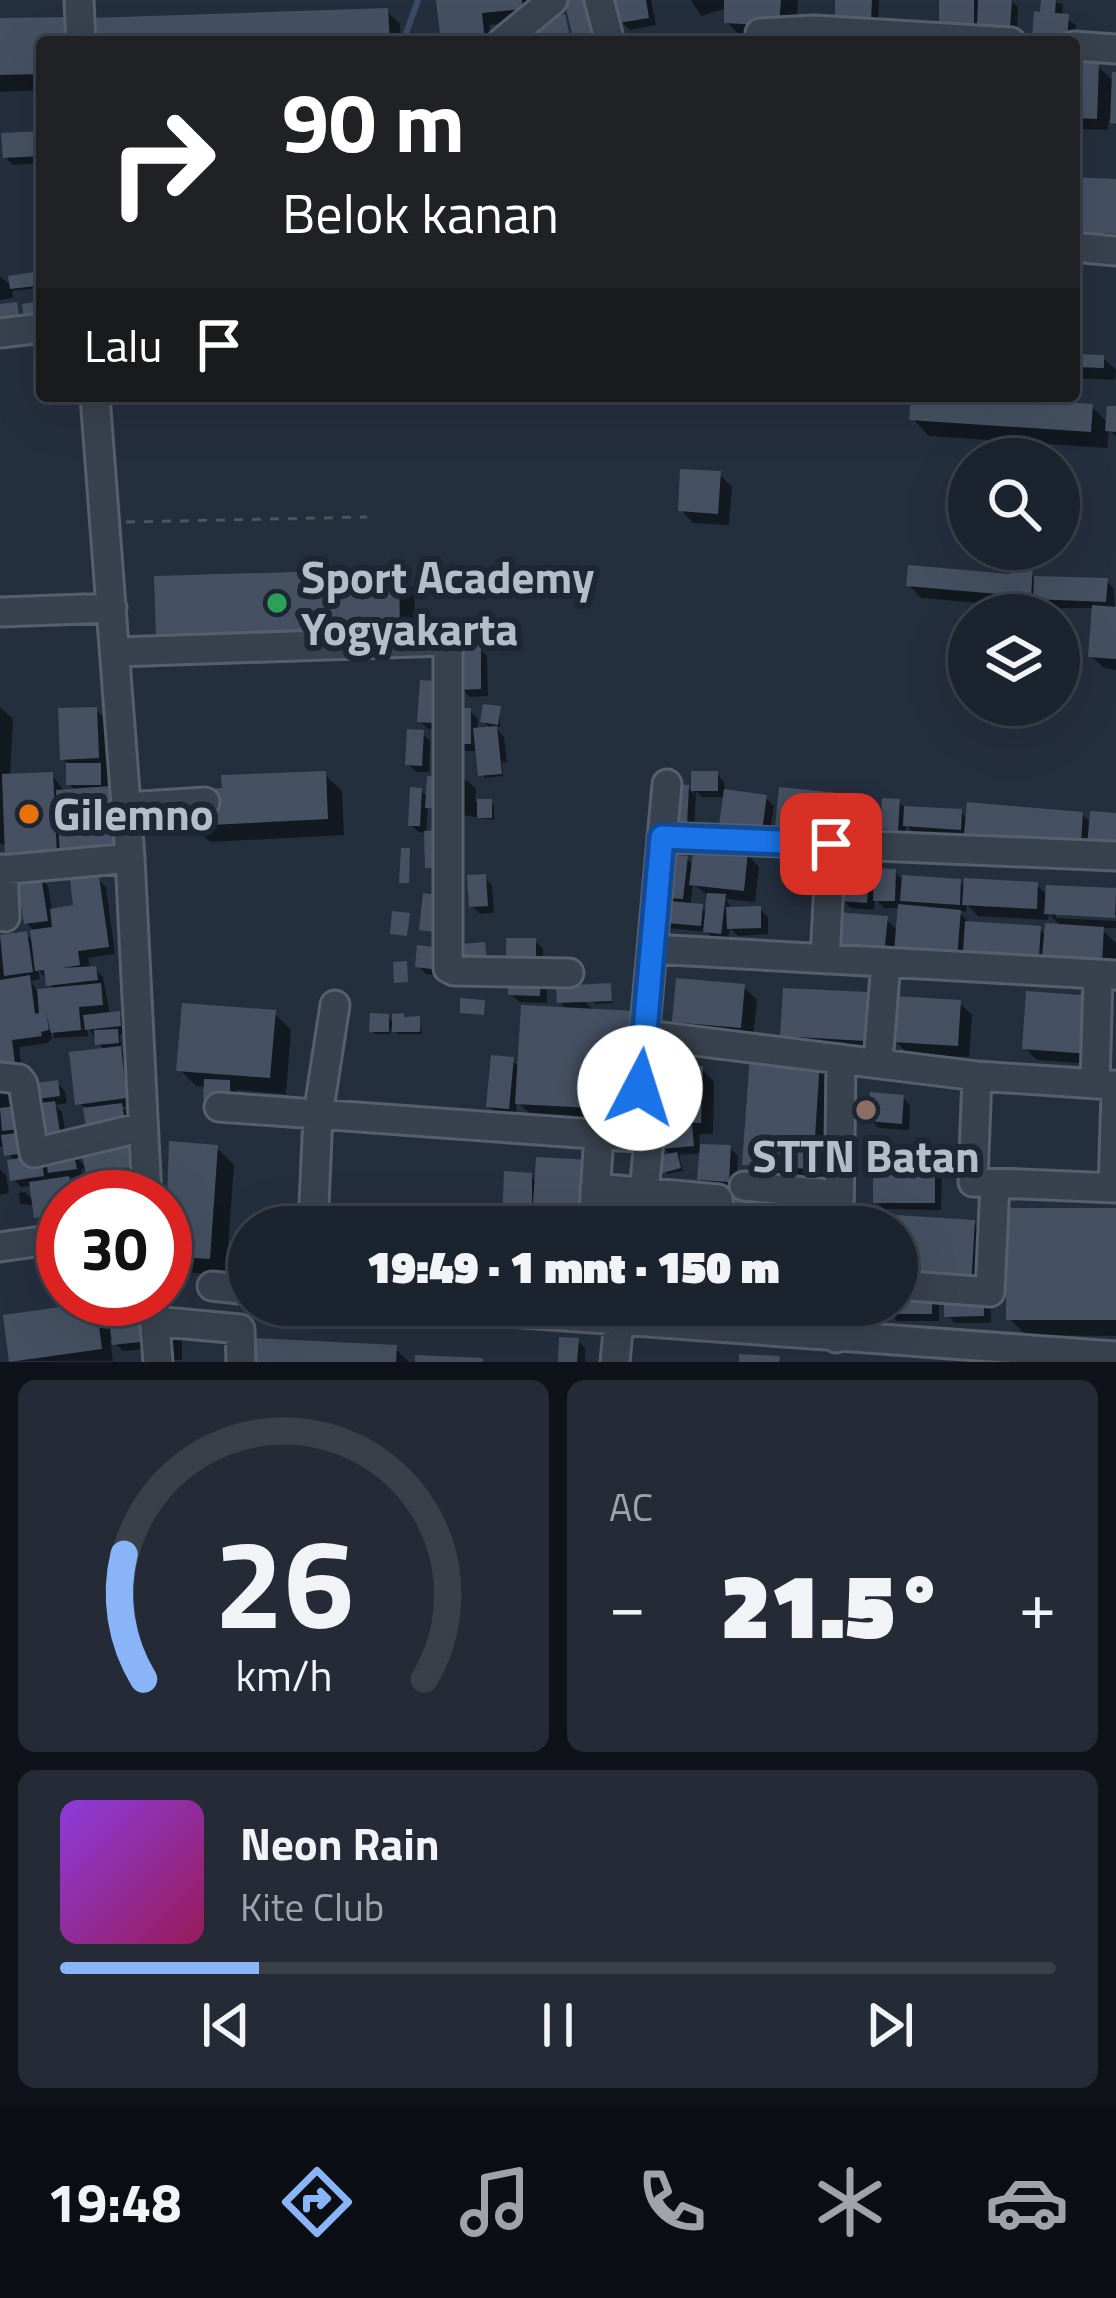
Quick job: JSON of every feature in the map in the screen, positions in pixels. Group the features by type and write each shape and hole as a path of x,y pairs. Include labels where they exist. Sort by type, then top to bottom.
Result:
{"street":[{"path":"79,0 81,36"},
{"path":"515,36 553,0"},
{"path":"599,0 608,36"},
{"path":"811,0 814,30"},
{"path":"760,33 814,30 912,36"},
{"path":"1080,46 1116,49"},
{"path":"1080,248 1116,251"},
{"path":"0,333 36,329"},
{"path":"96,402 127,807 146,1170"},
{"path":"0,612 112,608"},
{"path":"116,652 444,640 448,644 448,968 569,973"},
{"path":"219,1107 632,1139 667,784"},
{"path":"127,807 205,802"},
{"path":"662,837 1116,856"},
{"path":"825,958 831,844"},
{"path":"5,917 1,870 130,858"},
{"path":"652,949 1107,975 1095,1084"},
{"path":"878,1062 886,962"},
{"path":"315,1206 318,1115 335,1005"},
{"path":"644,1192 660,1038 977,1076 1113,1085 1114,1188 975,1183 971,1177 977,1076"},
{"path":"839,1206 841,1059"},
{"path":"0,1077 19,1078 23,1084 34,1153 142,1126"},
{"path":"594,1206 599,1135"},
{"path":"918,1287 990,1292 995,1184"},
{"path":"744,1186 839,1196"},
{"path":"595,1189 718,1199 718,1206"},
{"path":"0,1247 36,1242"},
{"path":"212,1286 228,1288"},
{"path":"192,1319 240,1329 242,1362"},
{"path":"155,1326 158,1362"},
{"path":"615,1362 619,1326"},
{"path":"767,1326 836,1338 1035,1357 1116,1356"},
{"path":"836,1326 836,1338"}],"path":[{"path":"106,522 367,517"}],"building":[{"path":"436,0 522,0 523,9 482,13 484,36 440,36"},
{"path":"564,0 595,0 604,36 573,36"},
{"path":"615,0 646,0 649,18 619,23"},
{"path":"724,0 781,0 779,26 724,23"},
{"path":"835,0 872,0 871,20 835,18"},
{"path":"939,0 974,0 974,23 939,23"},
{"path":"978,0 1012,0 1010,27 977,25"},
{"path":"1041,0 1056,0 1055,13 1069,14 1067,36 1032,36 1034,11 1040,12"},
{"path":"388,8 390,36 91,36 90,18"},
{"path":"565,14 570,36 521,36 520,30 547,25 546,17"},
{"path":"74,17 75,36 36,36 36,74 0,75 0,18"},
{"path":"1080,62 1099,63 1097,119 1080,118"},
{"path":"1112,72 1116,72 1116,124 1110,123"},
{"path":"36,131 36,156 3,158 1,133"},
{"path":"1080,177 1116,179 1116,234 1080,232"},
{"path":"34,272 36,286 10,289 8,276"},
{"path":"17,302 20,320 0,323 0,304"},
{"path":"36,302 36,321 24,322 22,304"},
{"path":"1080,354 1104,355 1104,368 1080,367"},
{"path":"910,402 1093,404 1091,432 909,420"},
{"path":"1107,406 1116,406 1116,432 1105,431"},
{"path":"680,469 721,471 718,514 678,511"},
{"path":"908,565 1010,574 1010,570 1033,570 1031,594 906,586"},
{"name":"Sport Academy Yogyakarta","path":"399,569 400,630 156,638 154,576"},
{"path":"1034,576 1108,578 1106,602 1080,601 1080,594 1033,594"},
{"path":"1092,605 1116,607 1116,659 1088,657"},
{"path":"481,645 481,689 459,690 458,646"},
{"path":"420,680 436,681 433,723 417,722"},
{"path":"483,704 501,706 498,725 480,722"},
{"path":"97,707 99,758 60,760 58,708"},
{"path":"453,708 471,708 471,744 452,744"},
{"path":"497,726 502,774 478,776 473,728"},
{"path":"407,729 424,730 422,766 405,765"},
{"path":"66,763 101,763 101,785 66,785"},
{"path":"326,771 328,819 190,826 189,806 212,805 211,789 222,788 221,775"},
{"path":"691,771 718,771 718,791 691,791"},
{"name":"Gilemno","path":"53,772 57,855 5,858 2,774"},
{"path":"427,776 447,777 445,810 425,808"},
{"path":"675,784 689,785 687,826 673,826"},
{"path":"111,786 115,853 60,856 56,790"},
{"path":"410,787 422,788 420,826 408,826"},
{"path":"779,787 848,794 844,833 775,826"},
{"path":"724,789 767,795 762,831 719,825"},
{"path":"882,798 900,799 898,831 880,829"},
{"path":"477,799 492,799 492,818 477,818"},
{"path":"852,800 876,803 873,833 849,830"},
{"path":"967,802 1083,812 1081,844 964,834"},
{"path":"904,806 962,809 961,830 903,826"},
{"path":"1090,811 1116,813 1116,850 1087,847"},
{"path":"439,830 440,867 425,868 424,831"},
{"path":"694,845 748,851 744,891 689,885"},
{"path":"401,848 410,848 409,883 399,883"},
{"path":"665,854 688,856 683,899 660,897"},
{"path":"843,865 870,867 867,903 840,901"},
{"path":"874,868 896,869 895,901 873,901"},
{"path":"486,874 488,906 469,907 467,875"},
{"path":"41,875 48,921 24,924 17,879"},
{"path":"902,875 961,879 960,905 900,901"},
{"path":"99,876 109,947 78,951 80,965 62,968 96,966 98,980 46,986 44,970 35,971 30,930 52,927 50,909 73,905 70,880"},
{"path":"964,878 1038,882 1037,909 962,905"},
{"path":"1046,885 1116,888 1115,918 1044,914"},
{"path":"423,893 438,895 434,932 419,930"},
{"path":"707,893 726,894 721,934 703,932"},
{"path":"658,900 703,904 701,926 656,922"},
{"path":"898,904 961,910 957,957 894,951"},
{"path":"761,906 761,928 727,929 726,907"},
{"path":"392,911 410,913 407,936 390,934"},
{"path":"836,912 888,916 884,954 832,949"},
{"path":"965,921 1041,926 1039,956 963,951"},
{"path":"1045,923 1104,927 1102,962 1042,957"},
{"path":"27,931 33,972 4,976 0,935"},
{"path":"506,938 536,938 536,961 506,961"},
{"path":"485,942 487,960 463,963 461,944"},
{"path":"417,945 443,948 440,970 415,967"},
{"path":"407,961 408,982 394,983 393,962"},
{"path":"30,975 35,1014 39,1013 37,989 101,983 103,1005 79,1007 81,1030 51,1033 46,1011 49,1030 41,1032 42,1036 12,1040 15,1064 0,1066 0,980"},
{"path":"509,975 541,976 540,996 508,995"},
{"path":"676,978 745,984 741,1028 672,1022"},
{"path":"611,983 612,1001 557,1003 556,986"},
{"path":"783,988 868,992 865,1041 780,1036"},
{"path":"1026,991 1095,996 1090,1054 1022,1049"},
{"path":"895,996 961,1000 958,1046 892,1042"},
{"path":"460,998 485,1000 484,1015 460,1013"},
{"path":"182,1003 276,1010 270,1078 176,1071"},
{"path":"521,1005 636,1011 630,1110 515,1104"},
{"path":"120,1011 121,1026 85,1030 83,1015"},
{"path":"370,1013 389,1014 389,1032 369,1032"},
{"path":"404,1013 404,1017 420,1016 420,1032 392,1032 392,1014"},
{"path":"118,1029 119,1043 95,1045 94,1030"},
{"path":"121,1046 127,1098 75,1105 69,1052"},
{"path":"750,1054 820,1058 813,1169 742,1165"},
{"path":"491,1055 514,1057 509,1109 486,1107"},
{"path":"663,1065 703,1066 701,1123 661,1122"},
{"path":"204,1079 230,1080 230,1100 203,1099"},
{"path":"58,1080 60,1096 30,1100 28,1084"},
{"path":"870,1092 904,1095 902,1124 868,1121"},
{"path":"55,1101 61,1138 40,1141 34,1104"},
{"path":"122,1103 126,1127 87,1133 83,1108"},
{"path":"24,1105 26,1128 2,1131 0,1108"},
{"path":"692,1124 694,1146 660,1149 658,1127"},
{"path":"30,1131 33,1152 4,1156 1,1135"},
{"path":"136,1138 141,1165 85,1170 81,1149"},
{"path":"169,1141 218,1145 210,1259 192,1258 192,1170 168,1170"},
{"path":"700,1144 731,1145 729,1182 697,1180"},
{"path":"873,1149 935,1149 935,1203 873,1203"},
{"path":"73,1150 77,1169 48,1170 45,1154"},
{"path":"677,1152 681,1168 662,1173 658,1156"},
{"path":"41,1155 43,1170 36,1170 36,1177 10,1181 7,1160"},
{"path":"536,1157 591,1160 588,1206 533,1206"},
{"path":"504,1171 532,1173 532,1206 503,1206"},
{"path":"36,1181 36,1218 34,1218 29,1182"},
{"path":"732,1194 750,1196 749,1206 731,1206"},
{"path":"1006,1208 1116,1208 1116,1320 1006,1320"},
{"path":"918,1216 975,1220 971,1288 918,1284"},
{"path":"918,1293 932,1293 932,1314 918,1314"},
{"path":"944,1296 984,1296 984,1316 944,1317"},
{"path":"36,1310 36,1326 99,1326 102,1349 9,1362 3,1315"},
{"path":"110,1326 139,1326 141,1342 112,1345"},
{"path":"559,1337 579,1338 577,1362 558,1362"},
{"path":"255,1338 397,1345 396,1362 253,1362"},
{"path":"739,1354 780,1356 779,1362 739,1362"},
{"path":"415,1355 483,1358 483,1362 415,1362"}],"waterway":[{"path":"405,36 418,0"}],"place":[{"name":"Sport Academy Yogyakarta","path":"277,603"},
{"name":"Gilemno","path":"29,814"},
{"name":"STTN Batan","path":"866,1110"}],"route":[{"path":"640,1088 662,837 831,844"}]}
